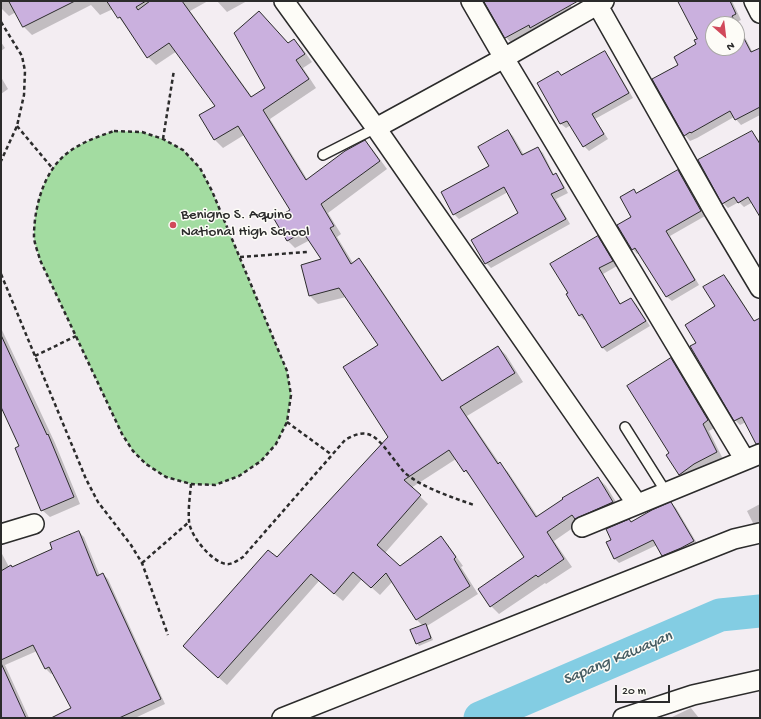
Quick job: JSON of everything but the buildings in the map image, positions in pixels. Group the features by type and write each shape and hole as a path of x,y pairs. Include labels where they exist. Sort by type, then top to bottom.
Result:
{"street":[{"path":"284,1 376,128 637,504"},
{"path":"471,1 504,58 752,457 582,527"},
{"path":"754,1 760,13"},
{"path":"376,128 504,58 600,3 686,163 760,288"},
{"path":"1,534 34,524"},
{"path":"282,718 734,540 760,533"},
{"path":"623,718 693,695 760,680"}],"lane":[{"path":"323,155 376,128"},
{"path":"625,427 666,492"}],"path":[{"path":"1,22 22,56 25,71 24,95 17,126 1,161"},
{"path":"163,139 174,70"},
{"path":"17,126 54,169"},
{"path":"114,131 142,132 163,139 183,150 200,168 212,191 287,371 290,395 287,422 276,444 261,461 239,476 215,485 191,484 166,477 146,464 133,451 122,434 40,260 34,237 35,214 40,195 48,176 54,169 64,155 88,140 114,131"},
{"path":"240,257 307,252"},
{"path":"1,274 86,479 98,502 131,545 142,563 168,635"},
{"path":"35,356 76,336"},
{"path":"287,422 332,455"},
{"path":"191,484 188,522 195,538 218,561 227,564 234,563 243,557 345,440 354,434 365,433 374,437 405,472 416,480 451,497 474,505"},
{"path":"142,563 188,522"}],"green space":[{"path":"114,131 142,132 163,139 183,150 200,168 212,191 287,371 291,395 287,422 276,444 261,461 239,476 215,485 191,484 166,477 146,464 133,451 122,434 40,260 35,245 34,226 38,203 41,192 51,171 65,155 76,147"}],"waterway":[{"name":"Sapang Kawayan","path":"480,718 720,615 760,611"}],"place":[{"name":"Benigno S. Aquino National High School","path":"173,225"}]}
